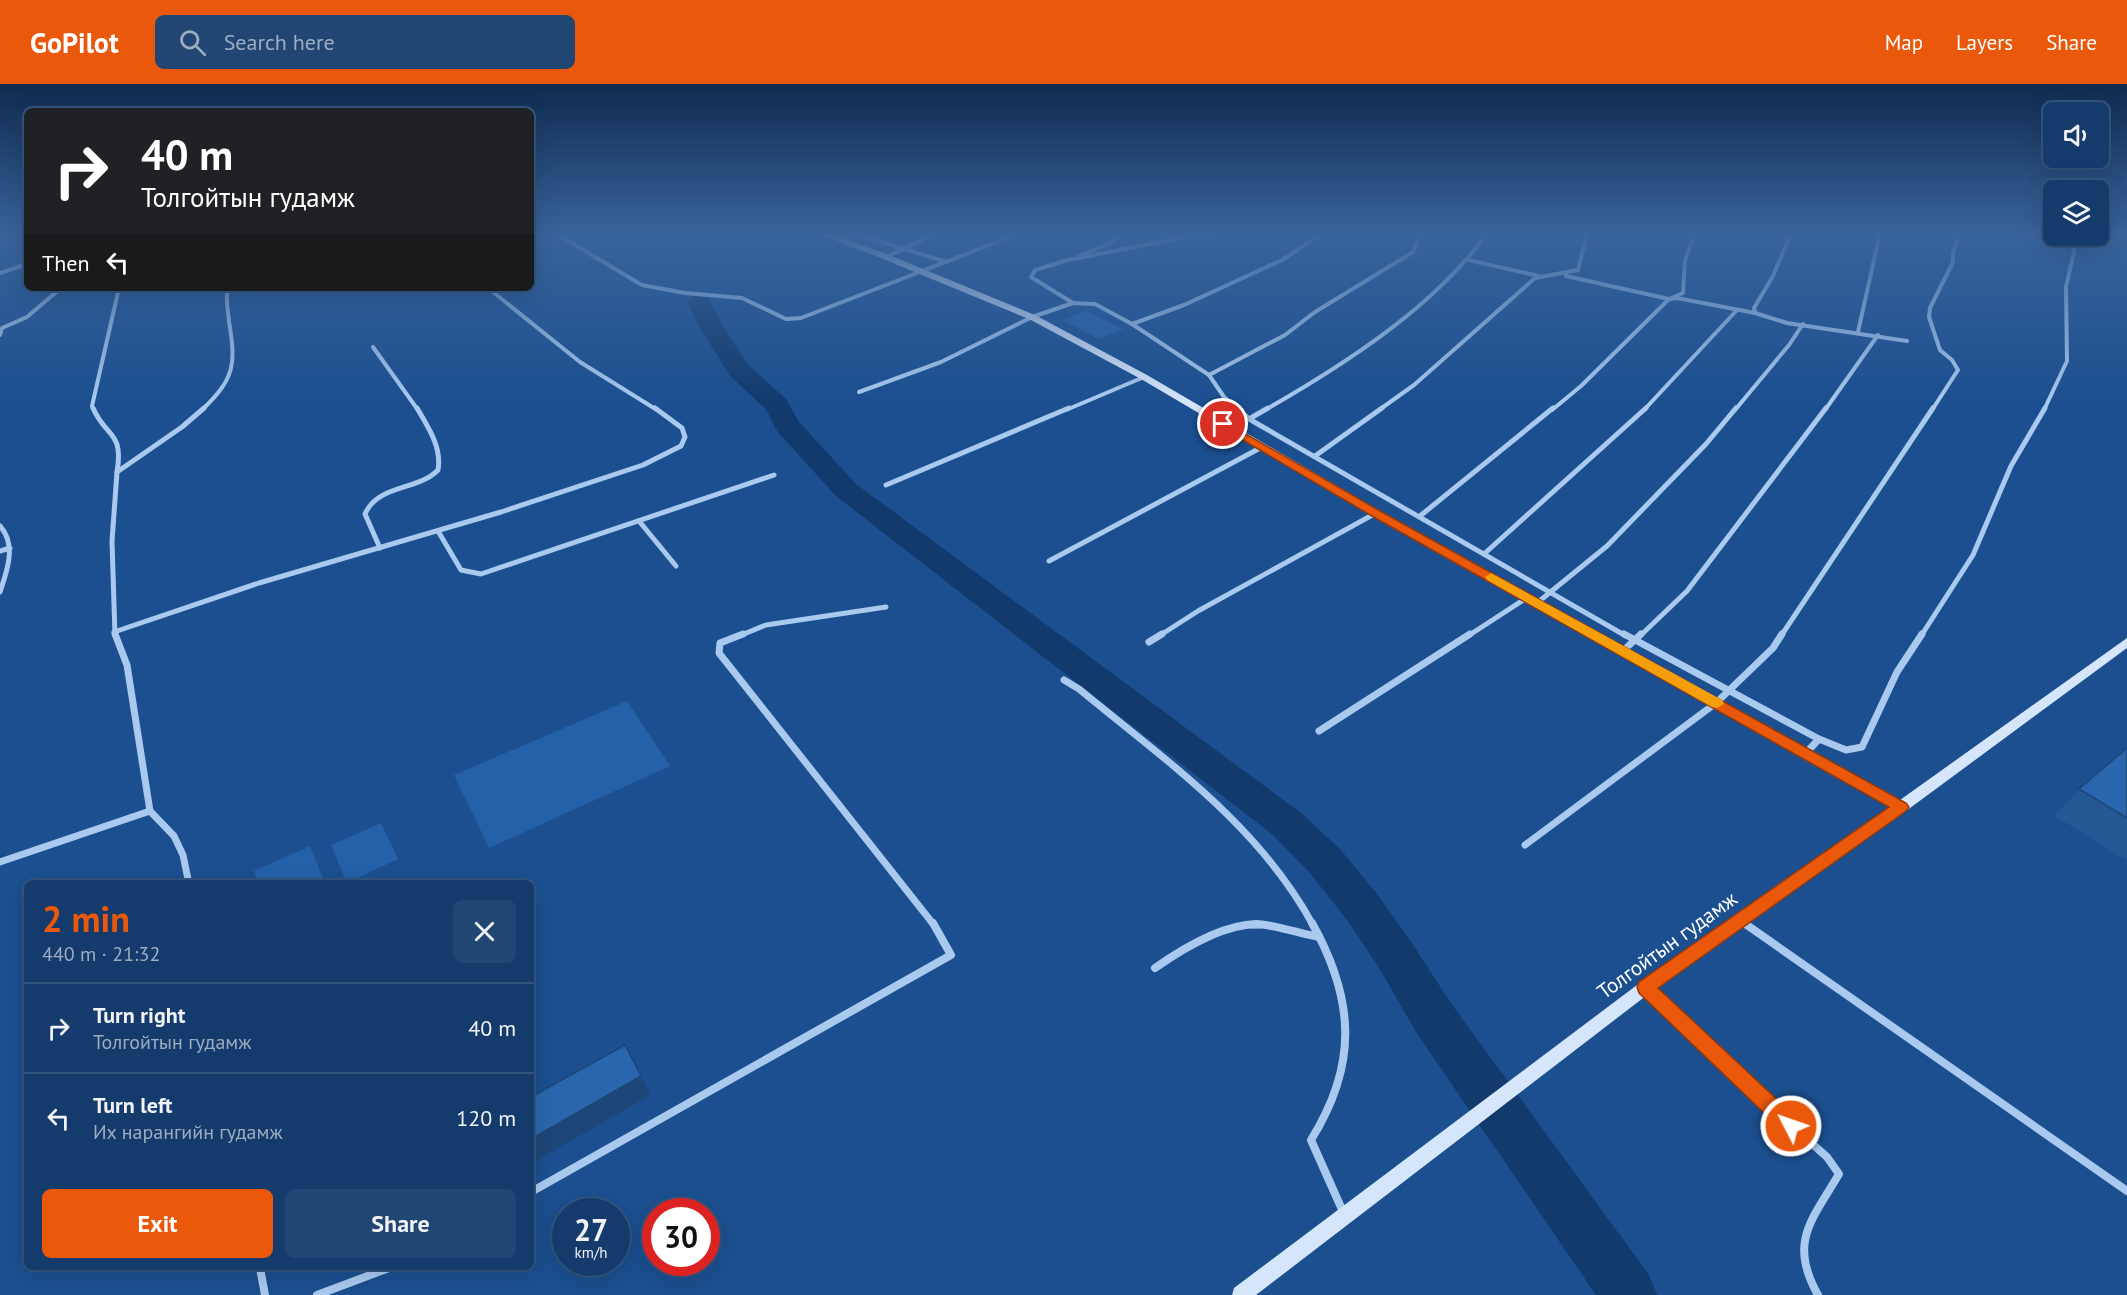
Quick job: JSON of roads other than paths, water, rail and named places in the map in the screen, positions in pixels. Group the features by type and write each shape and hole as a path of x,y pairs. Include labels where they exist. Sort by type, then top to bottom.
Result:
{"main road":[{"path":"966,290 1032,317 1144,377 1376,513 1901,807"},
{"name":"Толгойтын гудамж","path":"1241,1295 1646,987 1901,807 2127,642"}],"street":[{"path":"670,290 742,298 786,319 801,318 874,290"},
{"path":"1051,290 1073,303"},
{"path":"1131,324 1184,305 1218,290"},
{"path":"1209,375 1285,335 1315,312 1352,290"},
{"path":"1249,419 1309,385 1360,352 1396,326 1436,290"},
{"path":"1315,456 1414,386 1523,290"},
{"path":"1626,290 1669,299 1677,298 1755,312 1787,322 1906,341"},
{"path":"1420,516 1581,386 1669,299 1683,293 1683,290"},
{"path":"1755,312 1754,308 1765,290"},
{"path":"1858,332 1867,290"},
{"path":"1526,845 1716,703 1773,648 1958,370 1952,360 1940,350 1929,317 1930,308 1939,290"},
{"path":"859,392 941,362 1032,317 1073,303 1095,304 1131,324 1209,375 1224,397 1249,419 1634,640 1820,739 1846,751 1855,752 1862,747 1897,672 1973,555 2011,466 2045,408 2067,361 2066,290"},
{"path":"0,335 1,329 27,317 57,291"},
{"path":"117,291 92,406 96,419 112,432 119,449 112,541 114,632 127,666 150,811 174,836 183,855 188,880"},
{"path":"117,472 201,412 223,390 233,368 227,291"},
{"path":"114,632 259,583 438,531 642,465 681,446 685,437 682,428 669,417 580,362 492,291"},
{"path":"1484,554 1656,399 1737,310"},
{"path":"1319,731 1533,600 1550,592 1607,546 1706,444 1789,345 1803,324"},
{"path":"1623,651 1687,591 1809,432 1878,335"},
{"path":"373,347 422,416 440,454 441,462 437,471 428,477 383,495 368,504 365,514 380,548"},
{"path":"886,485 1144,377"},
{"path":"1049,561 1262,447"},
{"path":"438,531 461,570 466,573 481,574 774,475"},
{"path":"1149,642 1198,611 1376,513"},
{"path":"639,521 675,566"},
{"path":"0,526 5,530 10,548 0,592"},
{"path":"0,551 10,548"},
{"path":"534,1190 951,955 940,932 719,653 720,643 766,625 886,608"},
{"path":"1064,681 1079,689 1226,811 1261,848 1319,937 1338,981 1344,1006 1347,1036 1344,1065 1335,1094 1324,1120 1311,1140 1345,1217"},
{"path":"1806,753 1820,739"},
{"path":"0,862 150,811"},
{"path":"1738,920 2127,1191"},
{"path":"1155,968 1186,946 1226,931 1256,924 1319,937"},
{"path":"1646,987 1756,1094 1827,1157 1839,1174 1806,1233 1803,1249 1804,1267 1818,1295"},
{"path":"260,1270 265,1295"},
{"path":"317,1295 384,1270"}],"waterway":[{"path":"700,302 709,323 739,371 777,405 787,425 846,490 1287,824 1325,861 1362,907 1394,953 1433,1017 1629,1295"}]}
